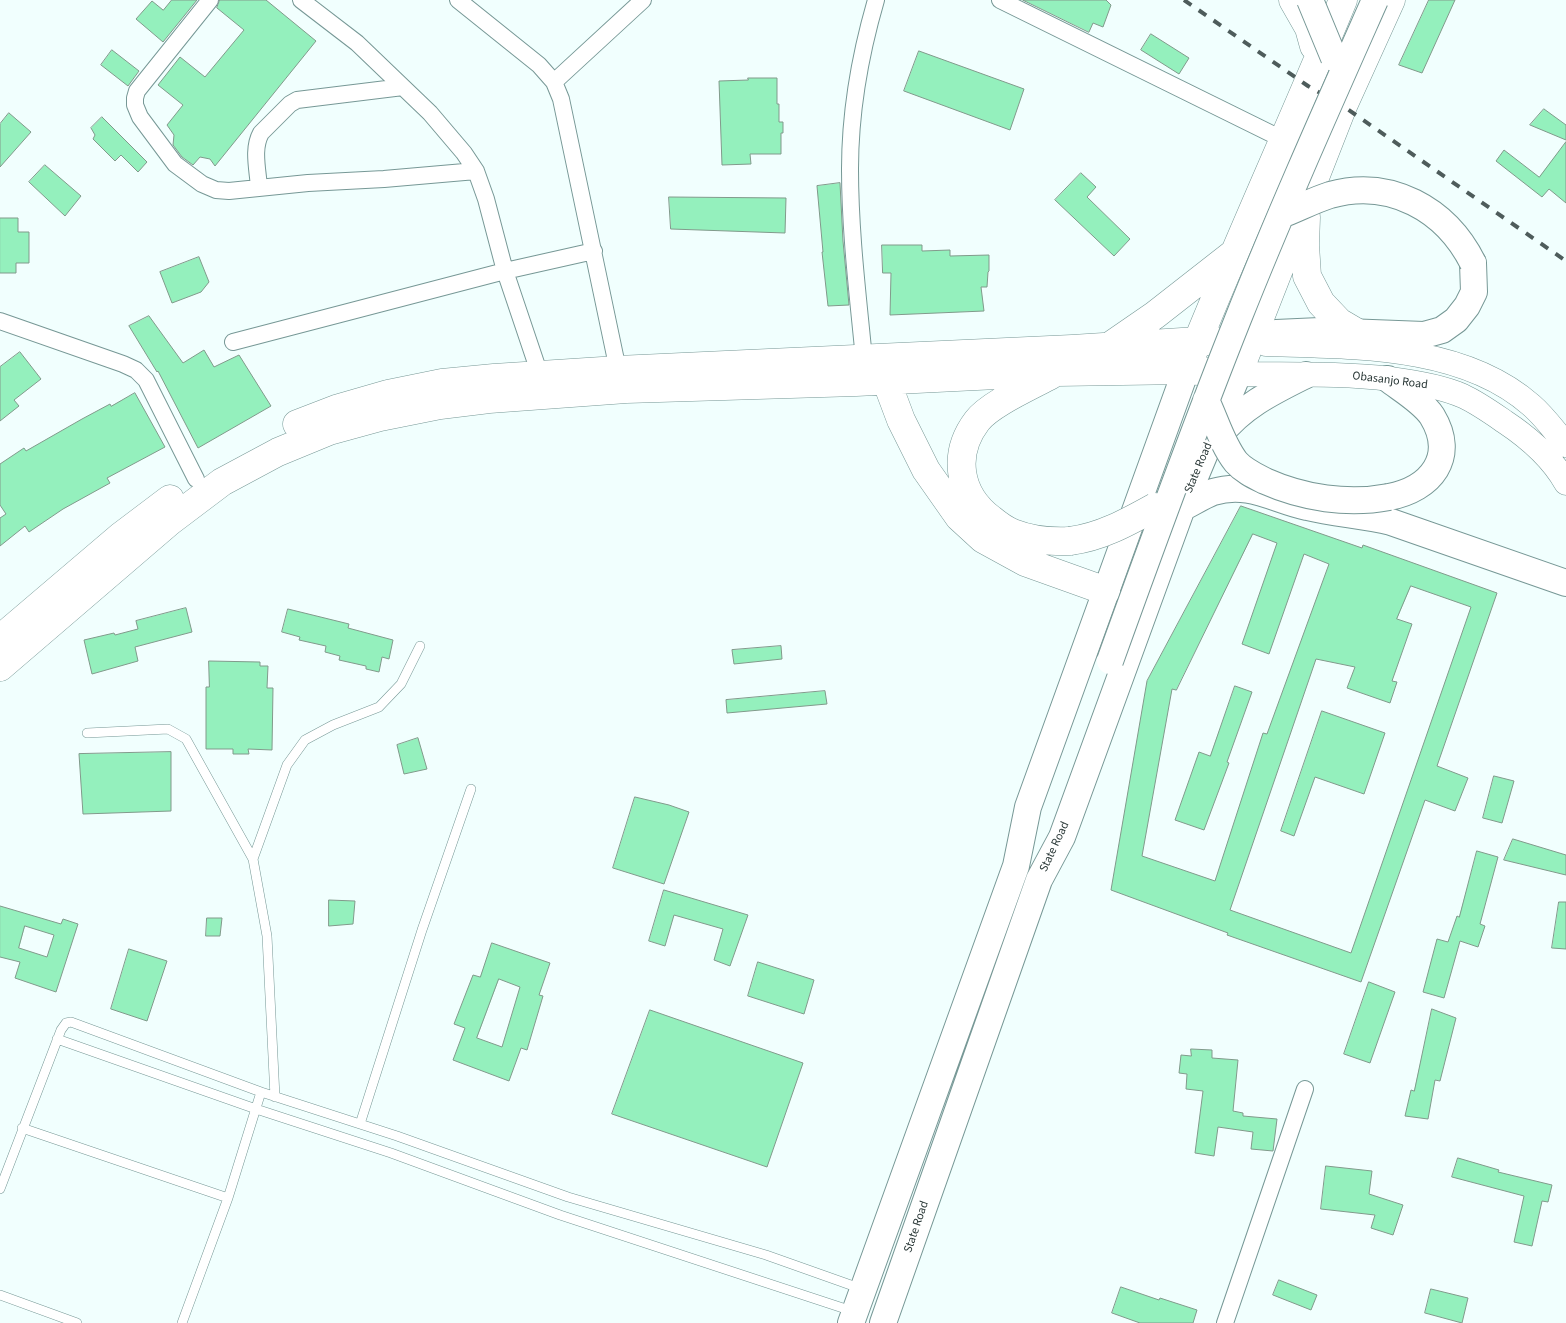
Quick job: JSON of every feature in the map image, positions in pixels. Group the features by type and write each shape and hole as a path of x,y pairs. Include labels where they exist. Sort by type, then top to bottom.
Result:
{"highway":[{"path":"1293,0 1326,60"},
{"path":"1186,370 1282,139 1326,60 1343,0"},
{"path":"0,667 169,522 222,482 278,452 329,431 380,417 440,405 489,399 626,389 856,382 1057,372 1186,370 1238,374 1343,106 1391,0"},
{"path":"1307,196 1305,245 1307,276 1321,303 1339,322 1356,332"},
{"path":"1110,346 1155,315 1234,253"},
{"path":"0,639 121,536 196,479 236,453 286,428 336,409 388,394 442,383 618,370 1072,349 1198,340 1251,342"},
{"path":"1057,372 990,408 969,433 961,464 966,491 973,502 984,514 1013,533 1056,542 1080,540 1114,529 1155,507"},
{"path":"886,380 901,420 926,470 959,518 983,539 1025,562 1106,591"}],"main road":[{"path":"1310,0 1326,60"},
{"path":"1039,880 1104,659 1196,386 1326,60 1360,0"},
{"path":"857,1308 1016,866 1077,714 1104,659 1281,215 1374,0"},
{"path":"1251,342 1262,336 1276,333 1320,330 1424,335 1442,330 1456,320 1467,306 1474,292 1473,263 1465,247 1435,215 1394,194 1373,190 1344,192 1330,195 1281,215"},
{"path":"1251,342 1375,348 1440,360 1456,365 1482,374 1511,390 1531,405 1555,430 1566,445"},
{"path":"1016,866 1028,807 1186,370"},
{"name":"Obasanjo Road","path":"1238,374 1369,376 1414,382 1439,388 1462,396 1488,410 1518,430 1545,454 1566,483"},
{"name":"State Road","path":"883,1323 1039,880 1062,837 1182,508 1238,374"},
{"path":"1205,454 1229,423 1248,407 1262,397 1306,375"},
{"path":"1206,400 1225,445 1237,463 1251,474 1273,484 1320,498 1372,500 1399,495 1415,489 1428,479 1435,470 1440,456 1441,443 1438,430 1431,415 1388,379"},
{"path":"1182,508 1213,492 1232,489 1252,489 1306,507 1391,522 1566,583"}],"street":[{"path":"210,0 137,91 135,98 140,117 175,164 202,184 216,190 259,188 476,171"},
{"path":"301,0 357,43 430,113 464,153 476,171 486,199 505,272 540,375"},
{"path":"458,0 539,65 554,82 561,99 618,370"},
{"path":"554,82 643,0"},
{"path":"864,359 852,237 850,168 856,89 876,0"},
{"path":"1000,0 1282,139"},
{"path":"259,188 256,147 258,138 290,104 297,100 403,87"},
{"path":"233,342 594,251"},
{"path":"0,321 136,370 146,380 196,479"},
{"path":"1225,1323 1305,1089"}],"lane":[{"path":"253,859 287,765 305,740 334,725 379,707 401,684 420,646"},
{"path":"87,733 168,729 186,739 253,859 267,936 275,1097"},
{"path":"360,1124 422,930 471,790"},
{"path":"0,1189 57,1039 66,1023 71,1022 275,1097 360,1124 568,1197 766,1255 857,1308"},
{"path":"57,1039 256,1109 391,1153 560,1215 857,1308"},
{"path":"182,1323 228,1198 261,1092"},
{"path":"22,1128 228,1198"},
{"path":"0,1295 77,1323"}],"building":[{"path":"172,0 197,0 163,42 136,19 152,1 163,10"},
{"path":"220,0 266,0 316,41 215,166 210,159 200,157 193,165 182,157 173,145 174,135 167,125 183,105 158,85 180,57 205,77 244,30 217,8"},
{"path":"1023,0 1106,0 1111,5 1103,27 1093,23 1089,32"},
{"path":"1429,0 1455,0 1422,73 1399,65"},
{"path":"1151,34 1189,58 1179,74 1141,50"},
{"path":"112,50 139,71 128,86 101,65"},
{"path":"919,51 1024,89 1010,130 904,91"},
{"path":"748,78 777,78 779,122 783,122 781,154 750,154 751,164 722,165 719,81 748,80"},
{"path":"1544,109 1566,125 1566,140 1530,125"},
{"path":"9,113 31,132 0,167 0,124"},
{"path":"102,117 147,162 138,172 121,155 115,161 93,139 95,135 91,128"},
{"path":"1566,142 1566,203 1549,189 1542,197 1496,161 1504,150 1539,177"},
{"path":"45,165 81,196 65,216 29,182"},
{"path":"1081,173 1096,187 1087,197 1130,239 1114,256 1055,200"},
{"path":"840,183 849,305 828,306 817,186"},
{"path":"669,197 786,198 785,233 671,229"},
{"path":"0,218 18,218 18,232 29,232 29,263 16,263 16,273 0,273"},
{"path":"882,245 922,245 922,251 950,250 950,256 989,255 987,287 981,287 984,311 890,315 891,273 883,273"},
{"path":"199,257 209,282 201,292 172,303 160,272"},
{"path":"149,316 183,363 204,350 214,367 239,355 271,406 198,448 158,371 129,326"},
{"path":"20,352 41,379 14,400 19,406 0,421 0,367"},
{"path":"135,393 165,447 107,478 110,483 63,509 29,532 25,526 0,546 0,518 6,514 0,505 0,464 24,448 26,451 110,404 111,406"},
{"path":"1241,506 1362,548 1363,545 1497,593 1437,766 1468,778 1455,811 1425,800 1361,982 1227,935 1228,933 1111,890 1147,681","holes":["1253,534 1277,543 1242,644 1269,654 1304,554 1329,564 1267,734 1263,733 1215,881 1142,856 1172,689 1176,690","1411,586 1471,607 1351,953 1230,910 1316,659 1355,667 1347,688 1390,703 1397,682 1392,681 1412,624 1397,619"]},
{"path":"186,608 192,632 135,647 138,661 92,674 84,640 138,629 136,621"},
{"path":"288,609 349,624 348,628 393,640 389,659 382,657 379,672 366,669 366,666 339,660 340,656 325,652 326,646 299,640 300,637 282,632"},
{"path":"781,646 782,659 734,664 732,650"},
{"path":"209,661 260,662 260,666 268,666 267,688 273,688 272,750 248,749 249,754 233,754 233,749 206,749 206,687 209,687"},
{"path":"1235,686 1252,692 1227,762 1229,763 1204,830 1175,820 1199,752 1210,756"},
{"path":"825,691 827,704 727,713 726,700"},
{"path":"1322,711 1385,733 1364,794 1315,777 1294,836 1281,831"},
{"path":"418,738 427,769 404,774 397,745"},
{"path":"171,752 171,811 83,814 79,754"},
{"path":"1494,776 1514,781 1502,823 1483,818"},
{"path":"635,797 689,812 664,884 613,868"},
{"path":"1513,839 1566,855 1566,875 1504,860"},
{"path":"1477,851 1498,857 1480,924 1485,926 1478,947 1460,941 1444,998 1423,992 1437,939 1448,942 1457,916 1459,917"},
{"path":"664,890 748,915 730,966 714,960 723,929 674,915 665,946 649,941"},
{"path":"329,900 355,901 353,924 329,926"},
{"path":"1559,902 1566,902 1566,949 1552,948"},
{"path":"0,906 61,924 63,919 78,924 56,992 15,978 20,962 0,957","holes":["25,926 54,935 47,957 19,948"]},
{"path":"207,918 222,918 220,936 206,936"},
{"path":"492,943 550,963 539,995 543,996 527,1050 521,1048 509,1081 453,1060 465,1028 454,1024 473,975 480,977","holes":["499,979 520,987 502,1047 477,1038"]},
{"path":"129,949 167,961 147,1021 111,1009"},
{"path":"758,962 814,980 804,1014 748,996"},
{"path":"1369,982 1395,992 1370,1063 1344,1054"},
{"path":"1432,1009 1456,1018 1440,1081 1435,1080 1428,1119 1405,1116 1411,1090 1414,1091"},
{"path":"650,1010 803,1063 767,1167 612,1114"},
{"path":"1191,1049 1212,1050 1212,1058 1238,1060 1233,1111 1243,1113 1243,1116 1277,1119 1273,1151 1251,1149 1253,1132 1218,1127 1214,1156 1195,1153 1203,1091 1186,1089 1187,1074 1179,1073 1181,1055 1191,1056"},
{"path":"1458,1158 1499,1170 1498,1172 1552,1185 1548,1202 1542,1201 1532,1246 1514,1242 1524,1196 1452,1177"},
{"path":"1326,1166 1372,1171 1369,1194 1403,1205 1393,1235 1371,1228 1375,1215 1321,1209"},
{"path":"1279,1280 1317,1295 1311,1310 1273,1295"},
{"path":"1121,1287 1197,1310 1193,1323 1140,1323 1112,1313"},
{"path":"1431,1289 1468,1298 1462,1323 1425,1313"}],"railway":[{"path":"1184,0 1308,86 1343,106 1566,261"}]}
